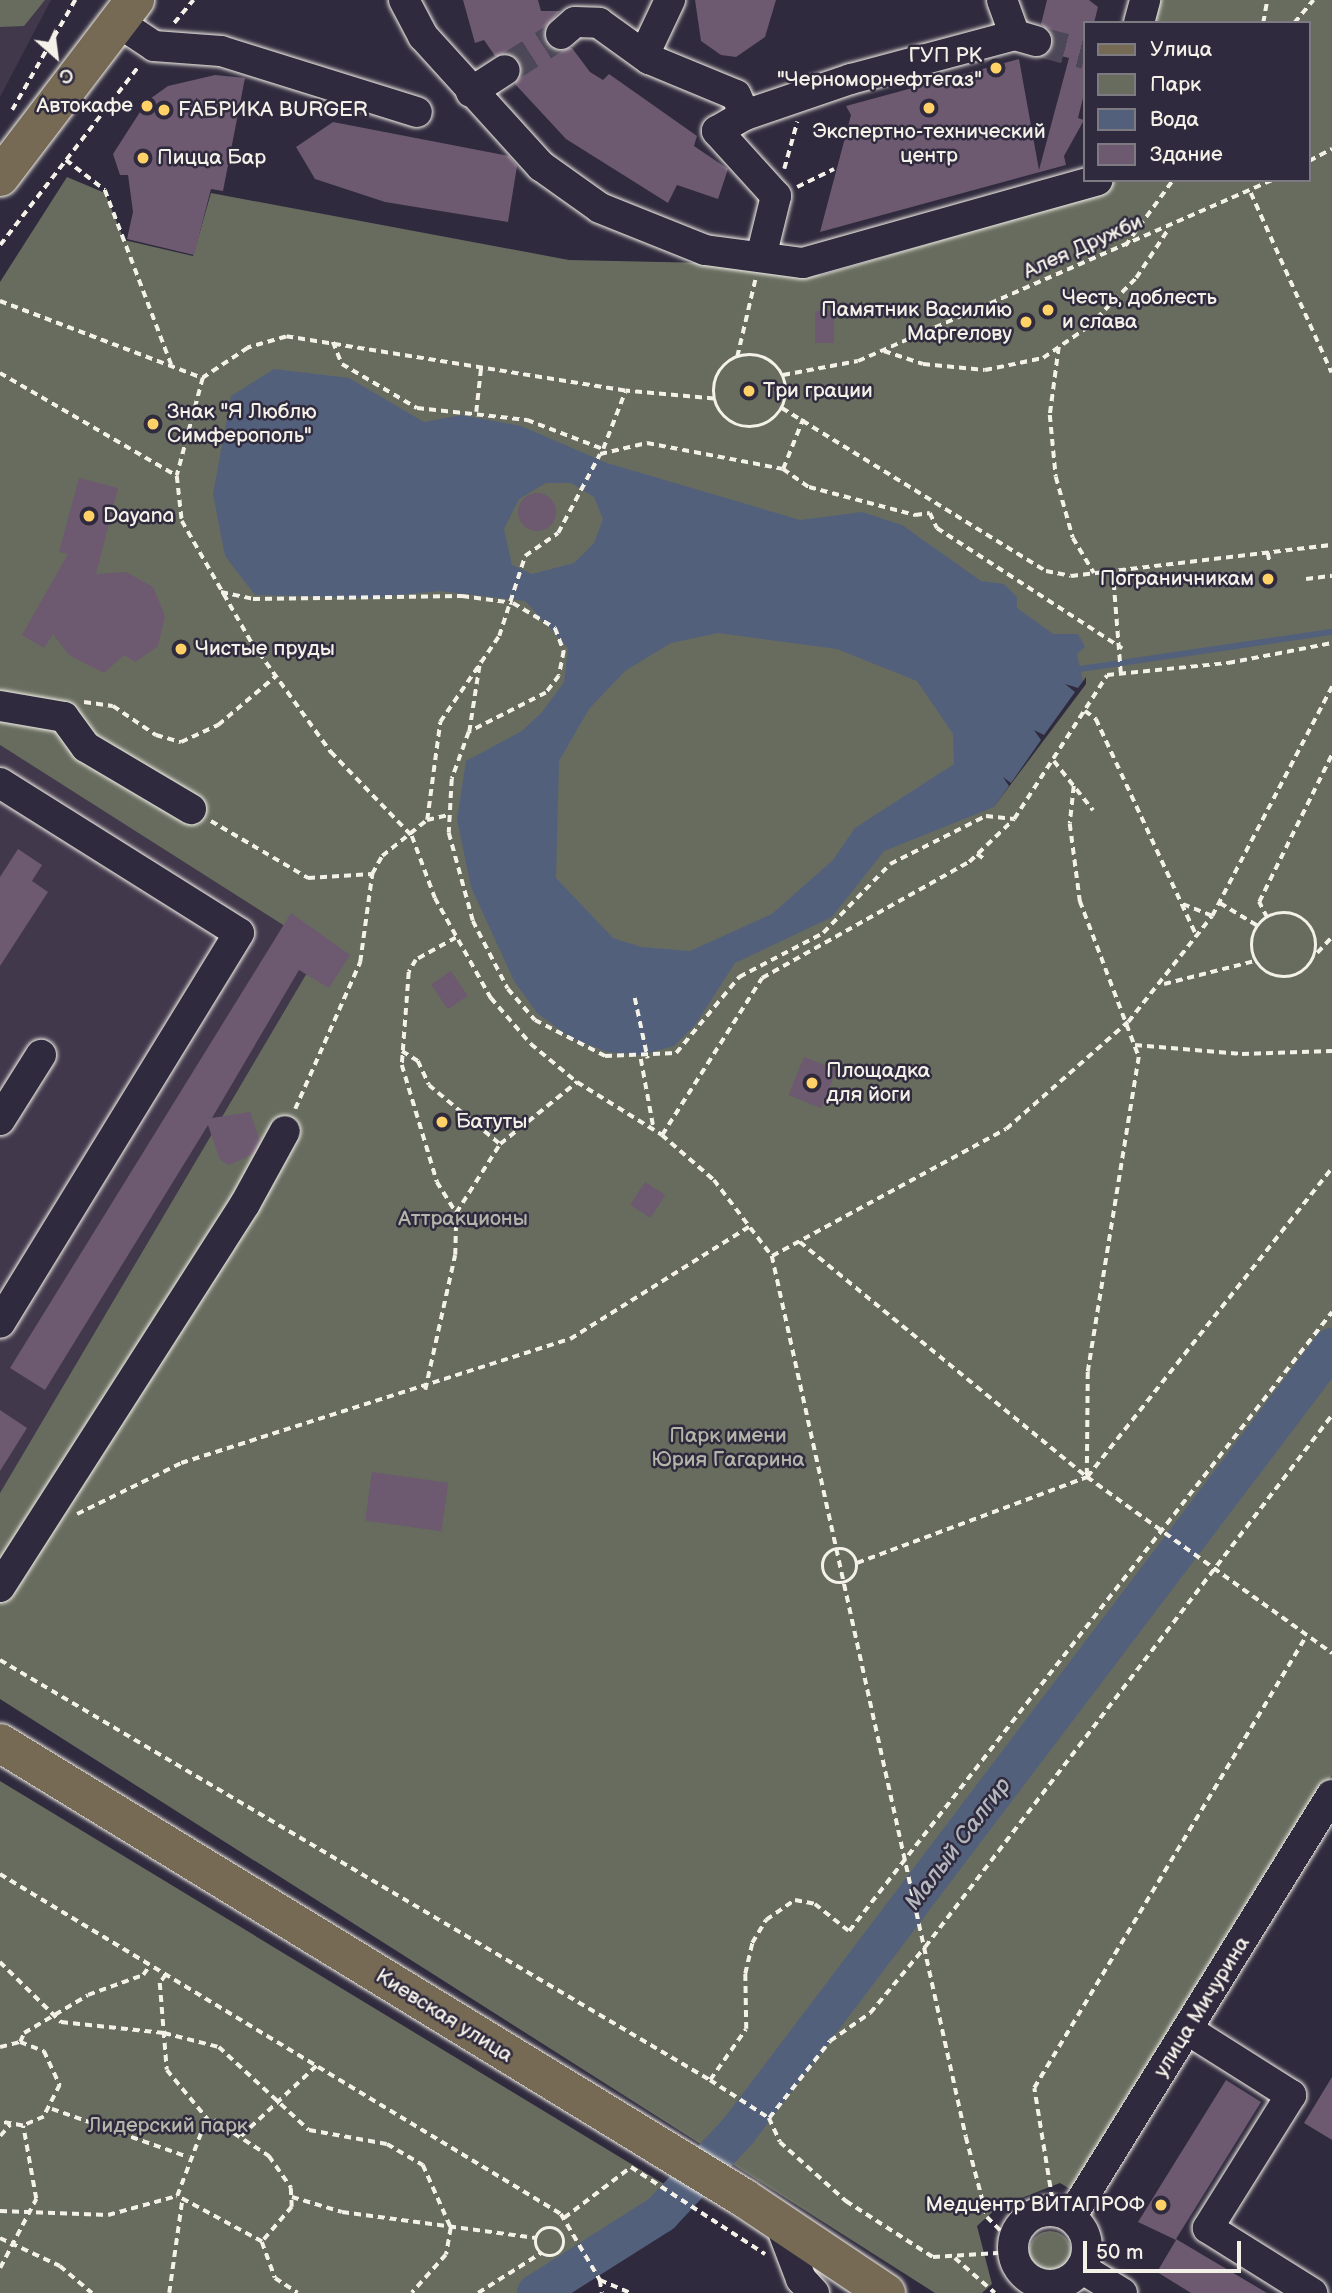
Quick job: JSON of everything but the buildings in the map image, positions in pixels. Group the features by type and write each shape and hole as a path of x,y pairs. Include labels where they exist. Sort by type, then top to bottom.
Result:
{"main road":[{"path":"0,177 127,11"},
{"name":"Киевская улица","path":"0,1743 731,2211 779,2221 886,2293"}],"street":[{"path":"404,0 423,36 541,166 600,208 705,250 803,263 1091,182"},
{"path":"644,55 670,0"},
{"path":"761,257 776,196 717,131 745,115 804,99 850,79 1026,38 1002,0"},
{"path":"1139,21 1144,0"},
{"path":"127,11 154,46 221,51 417,112"},
{"path":"561,34 575,22 599,23 644,55 736,95 745,115"},
{"path":"471,92 505,71"},
{"path":"0,706 69,710 86,747 191,808"},
{"path":"0,783 239,933 0,1323"},
{"path":"0,1120 41,1055"},
{"path":"0,1587 285,1131"},
{"name":"улица Мичурина","path":"1071,2217 1332,1796"},
{"path":"1188,2030 1291,2095 1208,2228 1312,2293"},
{"path":"1052,2212 1071,2217 1087,2245 1081,2269 1067,2281 1039,2283 1023,2273 1014,2248 1034,2216 1052,2212"},
{"path":"779,2221 808,2286"},
{"path":"1081,2269 1122,2293"}],"path":[{"path":"8,116 75,0"},
{"path":"0,245 154,46 193,0"},
{"path":"1263,21 1267,0"},
{"path":"1296,21 1313,0"},
{"path":"776,196 804,99"},
{"path":"1311,160 1332,149"},
{"path":"66,160 105,190 172,366"},
{"path":"776,196 834,169"},
{"path":"1124,247 1172,182"},
{"name":"Алея Дружби","path":"783,375 822,372 883,351 1269,182"},
{"path":"1251,192 1332,373"},
{"path":"883,351 923,364 985,370 1043,358 1136,278 1170,226"},
{"path":"761,257 737,357 716,377 714,399 727,420 751,428 782,408"},
{"path":"0,301 203,378"},
{"path":"714,399 625,391 333,342 286,337 248,348 203,378 177,477 183,521 221,592 276,676 331,752 412,836 456,938 491,998 531,1044 577,1082 662,1135 714,1180 772,1256 987,2217 1014,2248"},
{"path":"333,342 342,364 416,408 476,412 527,420 603,449 647,443 783,469 809,487 915,516 930,513 937,528 1122,648"},
{"path":"1059,347 1050,415 1056,477 1073,538 1094,573"},
{"path":"737,357 758,355 783,375 782,408"},
{"path":"476,412 481,367"},
{"path":"0,373 177,477"},
{"path":"427,820 440,722 513,603 525,555 558,533 603,449 625,391"},
{"path":"782,408 1046,571 1094,573 1332,545"},
{"path":"783,469 803,419"},
{"path":"1268,553 1270,563"},
{"path":"1112,571 1124,667 1121,674"},
{"path":"1306,579 1332,576"},
{"path":"221,592 253,599 462,596 513,603 555,628 564,651 559,677 536,704 469,732"},
{"path":"662,1135 762,978 977,854 1014,819 1054,761 1107,675 1228,663 1332,643"},
{"path":"481,659 469,732 457,759 449,815 457,874 508,989 535,1020 578,1047 641,1059 676,1053 739,977 822,933 890,864 986,816 1014,819"},
{"path":"69,710 96,700 180,742 218,725 276,676"},
{"path":"772,1256 1006,1129 1128,1022 1162,985 1220,903 1332,686"},
{"path":"1085,711 1096,719 1197,937"},
{"path":"1267,918 1259,902 1332,754"},
{"path":"1054,761 1093,810"},
{"path":"1074,786 1070,824 1080,901 1139,1057 1088,1372 1087,1477"},
{"path":"191,808 308,878 372,874"},
{"path":"285,1131 360,962 372,874 382,856 412,836 427,820 449,815"},
{"path":"977,854 986,860"},
{"path":"1220,903 1258,926"},
{"path":"1183,904 1212,916"},
{"path":"1255,961 1258,926 1279,913 1304,919 1317,941 1316,954"},
{"path":"1255,961 1275,977 1288,978 1300,974 1332,937"},
{"path":"456,938 416,960 409,972 402,1051 407,1093 436,1182 456,1213"},
{"path":"1162,985 1255,961"},
{"path":"635,998 648,1059"},
{"path":"1135,1045 1242,1054 1332,1051"},
{"path":"402,1051 418,1061 429,1085 500,1144"},
{"path":"641,1059 653,1129"},
{"path":"425,1390 455,1255 456,1213 500,1144 577,1082"},
{"path":"845,1583 857,1563 1087,1477 1332,1168"},
{"path":"32,1537 181,1463 425,1390 570,1339 750,1226"},
{"path":"800,1242 1087,1477 1305,1638 1332,1653"},
{"path":"710,2080 746,2029 746,1974 752,1943 766,1920 795,1900 815,1904 849,1931 906,1855 1167,1534 1332,1312"},
{"path":"769,2118 830,2041 870,2013 925,1947 1210,1567 1332,1415"},
{"path":"837,1549 851,1553 857,1563"},
{"path":"837,1549 824,1558 822,1569 832,1582 845,1583"},
{"path":"1052,2186 1034,2088 1305,1638"},
{"path":"0,1660 710,2080 769,2118 780,2142 846,2201 933,2257 953,2257 1014,2248"},
{"path":"0,1874 564,2218 600,2280 601,2293"},
{"path":"0,1962 53,2016 78,2026 164,2033 234,2055 276,2103 309,2130 403,2150 435,2180 451,2228 446,2255 412,2293"},
{"path":"0,2047 20,2042 53,2016 144,1975 150,1965"},
{"path":"166,1975 160,1983 167,2070 210,2122 241,2136 282,2170 292,2197 275,2235 262,2242"},
{"path":"0,2122 23,2126 52,2109 60,2085 53,2060 20,2042"},
{"path":"241,2136 316,2066"},
{"path":"52,2109 188,2157"},
{"path":"177,2196 188,2157 210,2122"},
{"path":"0,2136 10,2125"},
{"path":"0,2268 36,2199 23,2126"},
{"path":"564,2218 641,2155 731,2211 808,2286"},
{"path":"0,2211 108,2215 177,2196"},
{"path":"177,2196 262,2242 275,2277 298,2293"},
{"path":"292,2197 451,2228 536,2238"},
{"path":"169,2293 182,2200"},
{"path":"536,2238 543,2229 562,2235 571,2230"},
{"path":"478,2293 541,2253 559,2253 562,2235"},
{"path":"0,2238 60,2266 92,2293"},
{"path":"536,2238 541,2253"},
{"path":"953,2257 995,2293"},
{"path":"600,2280 631,2293"}],"shaded area":[{"path":"0,0 51,0 0,97"},
{"path":"0,745 321,949 0,1493"}],"green space":[{"path":"0,0 45,0 24,26 0,27"},
{"name":"Парк имени Юрия Гагарина","path":"1153,0 1332,0 1332,1775 1075,2192 1060,2183 998,2207 977,2226 992,2284 982,2293 935,2293 0,1699 0,1493 321,949 0,745 0,282 67,177 105,193 124,240 193,256 211,193 569,260 754,264 821,275 1039,212 1099,182 1311,182 1311,21 1148,21"},
{"name":"Лидерский парк","path":"0,1781 674,2190 662,2210 527,2293 0,2293"},
{"path":"1050,2231 1065,2237 1071,2252 1065,2267 1050,2273 1035,2267 1029,2252 1035,2237"}],"water":[{"path":"274,369 349,378 424,422 462,415 521,426 607,463 800,520 862,512 902,525 981,581 1004,584 1017,597 1017,608 1053,634 1078,634 1085,647 1077,654 1083,682 994,807 884,851 832,917 735,963 695,1025 674,1046 641,1055 607,1052 571,1038 537,1013 514,981 471,887 457,819 466,761 522,731 542,712 564,682 568,648 525,601 440,591 372,598 255,595 225,556 213,494 231,396","holes":["546,483 571,483 594,497 603,519 594,543 574,563 532,574 512,565 504,529 519,499","718,633 837,649 917,681 953,734 954,764 855,828 833,860 772,914 690,951 641,947 613,938 556,878 559,761 589,709 625,671 671,643"]}],"pier":[{"path":"1086,677 1086,684 993,808 1009,786 1003,777 1011,783 1041,740 1034,730 1044,735 1075,692 1065,684 1078,688"}],"waterway":[{"path":"1080,669 1332,632"},
{"name":"Малый Салгир","path":"536,2293 661,2214 739,2130 1332,1347"}],"tunnel":[{"path":"505,70 561,34"},
{"path":"1036,41 1084,54"}],"place":[{"name":"ГУП РК \"Черноморнефтегаз\"","path":"996,68"},
{"name":"Автокафе","path":"147,106"},
{"name":"Экспертно-технический центр","path":"929,108"},
{"name":"FАБРИКА BURGER","path":"164,110"},
{"name":"Пицца Бар","path":"143,158"},
{"name":"Честь, доблесть и слава","path":"1048,310"},
{"name":"Памятник Василию Маргелову","path":"1026,322"},
{"name":"Три грации","path":"749,391"},
{"name":"Знак \"Я Люблю Симферополь\"","path":"153,424"},
{"name":"Dayana","path":"89,516"},
{"name":"Пограничникам","path":"1268,579"},
{"name":"Чистые пруды","path":"181,649"},
{"name":"Площадка для йоги","path":"812,1083"},
{"name":"Батуты","path":"442,1122"},
{"name":"Медцентр ВИТАПРОФ","path":"1161,2205"}],"park label":[{"name":"Аттракционы","path":"463,1219"}]}
